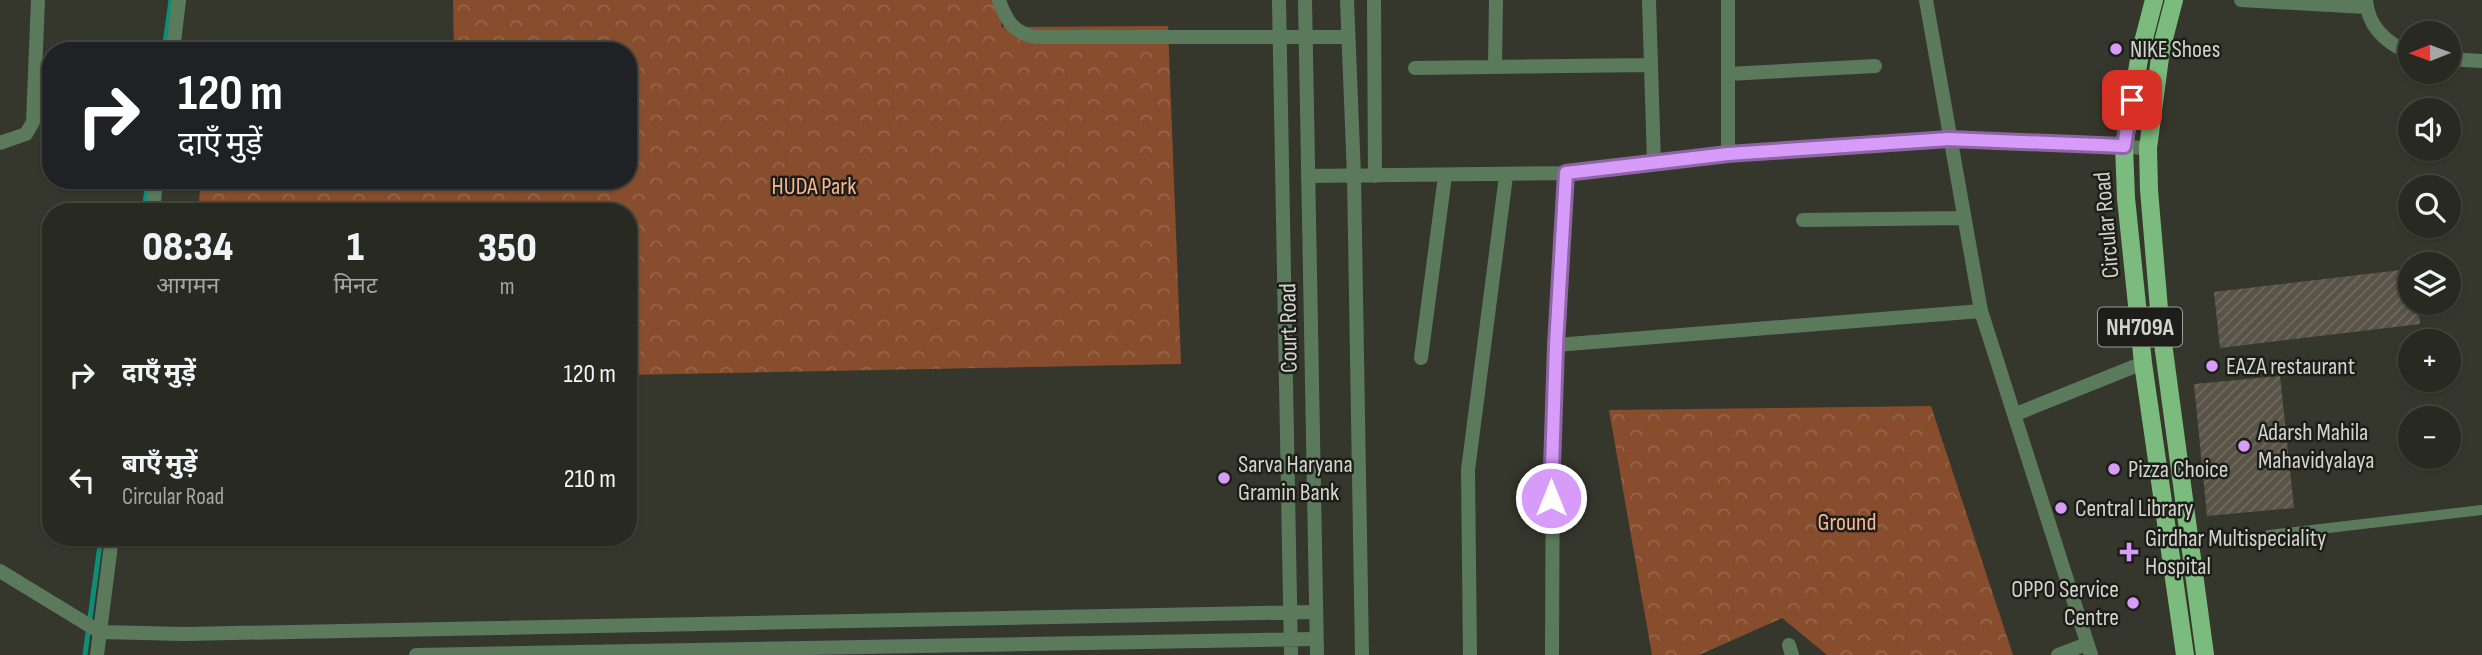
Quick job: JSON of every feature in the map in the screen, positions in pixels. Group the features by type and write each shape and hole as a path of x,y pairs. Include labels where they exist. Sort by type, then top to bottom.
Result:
{"main road":[{"name":"Circular Road","path":"2154,0 2140,54 2124,146 2126,198 2143,363 2185,655"},
{"name":"NH709A","path":"2175,0 2161,50 2148,148 2160,321 2204,655"}],"street":[{"path":"0,143 26,134 33,122 38,0"},
{"path":"174,42 179,0"},
{"path":"999,0 1003,13 1017,31 1037,37 1348,37"},
{"path":"1279,0 1291,648"},
{"name":"Court Road","path":"1305,0 1317,655"},
{"path":"1347,0 1354,176 1356,457 1362,655"},
{"path":"1374,0 1375,176"},
{"path":"1494,66 1496,0"},
{"path":"1649,0 1654,163"},
{"path":"1728,0 1728,154"},
{"path":"1926,0 1981,311 2089,649 2058,655"},
{"path":"2241,0 2366,4 2372,26 2385,40 2398,47"},
{"path":"2461,60 2482,61"},
{"path":"1415,68 1650,65"},
{"path":"1728,74 1875,66"},
{"path":"1308,176 1506,176 1566,173 1728,154 1949,139 2148,148"},
{"path":"1552,655 1551,477 1566,173"},
{"path":"1421,358 1445,176"},
{"path":"1470,655 1468,470 1506,176"},
{"path":"1804,220 1963,218"},
{"path":"1556,345 1981,311"},
{"path":"2016,414 2143,363"},
{"path":"97,655 111,546"},
{"path":"0,571 100,632 198,634 1315,612"},
{"path":"416,655 1291,648 1316,639"}],"lane":[{"path":"2269,535 2482,510"}],"green space":[{"name":"HUDA Park","path":"453,0 1001,0 1001,27 1168,26 1181,364 637,375 637,203 199,203 200,189 637,189 637,42 454,42"},
{"name":"Ground","path":"1931,406 2013,655 1827,655 1782,618 1699,655 1652,655 1609,410"}],"building":[{"path":"2398,270 2398,315 2419,315 2420,324 2220,348 2214,292"},
{"name":"Adarsh Mahila Mahavidyalaya","path":"2280,376 2294,508 2207,516 2194,384"}],"waterway":[{"path":"165,42 171,0"},
{"path":"145,203 147,189"},
{"path":"85,655 100,546"}],"place":[{"name":"NIKE Shoes","path":"2116,49"},
{"name":"EAZA restaurant","path":"2212,366"},
{"name":"Adarsh Mahila Mahavidyalaya","path":"2244,446"},
{"name":"Pizza Choice","path":"2114,469"},
{"name":"Sarva Haryana Gramin Bank","path":"1224,478"},
{"name":"Central Library","path":"2061,508"},
{"name":"Girdhar Multispeciality Hospital","path":"2129,552"},
{"name":"OPPO Service Centre","path":"2133,603"}],"route":[{"path":"1551,498 1566,173 1728,154 1949,139 2124,146 2132,100"}]}
